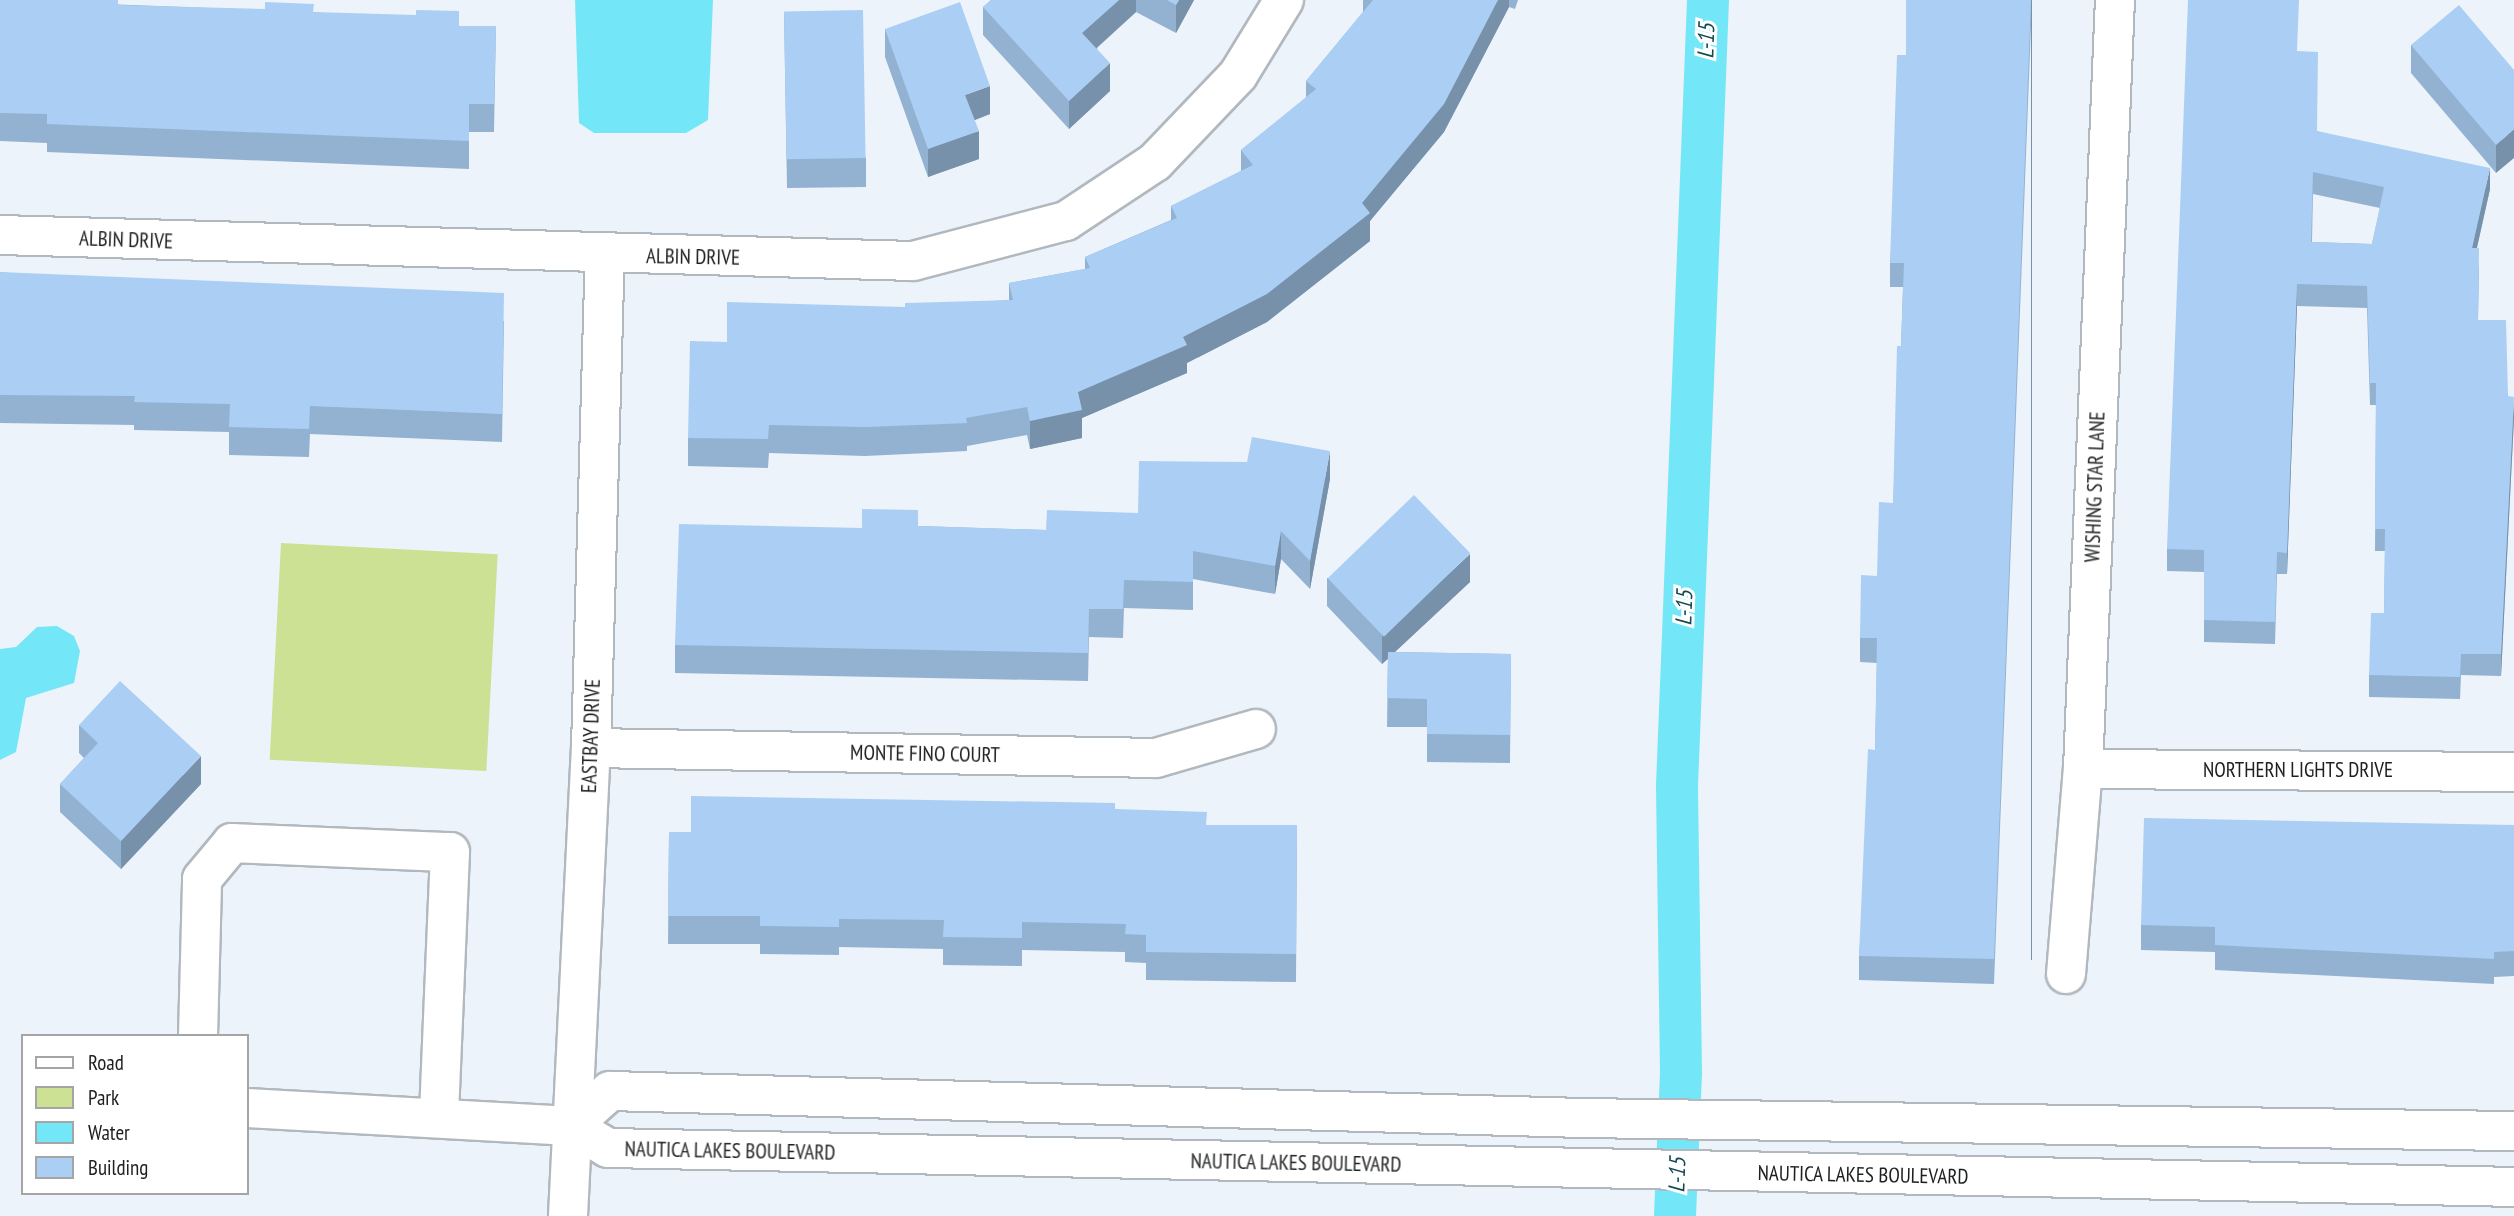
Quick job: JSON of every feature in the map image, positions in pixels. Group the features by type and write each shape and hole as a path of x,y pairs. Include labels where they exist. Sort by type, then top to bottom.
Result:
{"street":[{"name":"ALBIN DRIVE","path":"0,235 606,255 913,261 1066,221 1155,162 1238,75 1284,0"},
{"name":"WISHING STAR LANE","path":"2066,974 2083,769 2115,0"},
{"name":"EASTBAY DRIVE","path":"568,1216 591,748 606,255"},
{"name":"MONTE FINO COURT","path":"591,748 1156,758 1256,729"},
{"name":"NORTHERN LIGHTS DRIVE","path":"2083,769 2514,772"},
{"path":"198,1034 202,879 232,843 450,852 439,1118"},
{"path":"248,1108 571,1126 610,1091 1580,1118 2514,1132"},
{"name":"NAUTICA LAKES BOULEVARD","path":"571,1126 608,1148 2514,1187"}],"green space":[{"path":"281,543 498,554 486,771 270,760"}],"water":[{"path":"575,0 713,0 708,120 686,133 594,133 579,123"},
{"path":"57,626 74,636 80,651 74,683 26,698 16,752 0,760 0,649 16,647 37,627"}],"building":[{"path":"0,0 118,0 118,5 265,9 265,2 314,4 313,12 416,15 416,10 459,11 459,26 496,26 494,104 469,104 469,141 47,124 47,114 0,113"},
{"path":"991,0 1119,0 1082,33 1110,63 1069,101 983,7"},
{"path":"1373,0 1498,0 1444,104 1362,203 1370,213 1267,294 1183,337 1187,345 1078,392 1082,410 1030,421 1027,407 966,418 967,423 865,427 769,425 768,439 688,438 690,341 727,342 727,302 905,307 905,303 1013,300 1009,283 1090,268 1085,257 1177,218 1171,206 1253,165 1241,150 1316,89 1306,81"},
{"path":"1906,0 2031,0 1994,959 1859,956 1868,749 1875,750 1877,638 1860,638 1861,575 1877,576 1879,502 1893,503 1897,346 1901,346 1904,263 1890,263 1897,55 1906,55"},
{"path":"2188,0 2299,0 2297,51 2318,52 2317,131 2490,168 2472,248 2479,248 2478,320 2506,320 2508,396 2514,397 2501,654 2461,654 2460,677 2369,675 2371,613 2384,613 2385,529 2375,529 2376,383 2370,383 2367,286 2297,284 2287,553 2277,552 2275,622 2204,620 2204,550 2167,549","holes":["2313,172 2384,187 2372,244 2311,242"]},
{"path":"960,2 990,86 965,95 979,131 928,149 885,29"},
{"path":"2459,5 2514,70 2514,129 2496,145 2411,45"},
{"path":"863,10 866,158 787,159 784,11"},
{"path":"0,272 504,293 502,414 310,406 309,429 229,427 230,404 134,402 135,396 0,395"},
{"path":"1252,437 1330,451 1310,561 1281,531 1275,566 1193,551 1193,582 1124,580 1123,609 1089,609 1088,653 675,645 679,524 862,528 862,509 918,510 918,526 1046,530 1047,510 1138,513 1139,461 1247,462"},
{"path":"1414,495 1470,553 1384,637 1328,578"},
{"path":"1388,652 1511,654 1510,735 1427,734 1427,699 1387,698"},
{"path":"120,681 201,756 121,841 60,784 98,743 79,725"},
{"path":"691,796 1115,803 1115,809 1207,812 1206,825 1297,825 1296,954 1146,952 1146,935 1125,934 1126,924 1022,922 1022,938 943,937 944,920 839,919 839,927 760,926 760,916 668,916 669,832 691,832"},
{"path":"2144,818 2514,825 2514,951 2494,952 2494,959 2215,945 2215,927 2141,925"}],"waterway":[{"name":"L-15","path":"1675,1216 1681,1073 1677,786 1708,0"}]}
